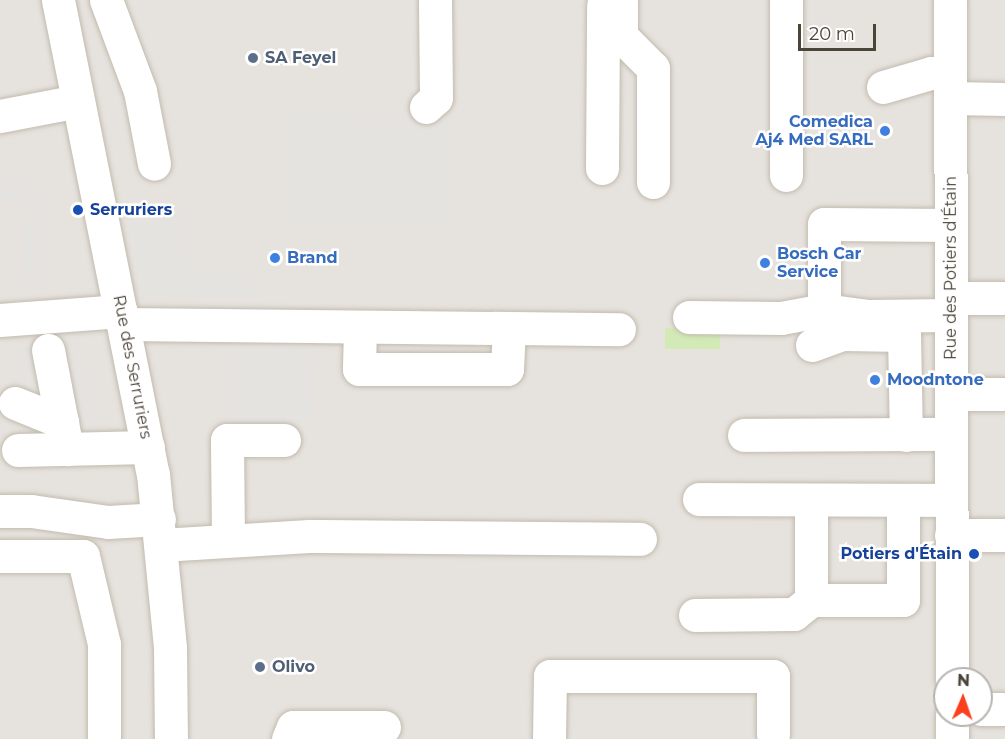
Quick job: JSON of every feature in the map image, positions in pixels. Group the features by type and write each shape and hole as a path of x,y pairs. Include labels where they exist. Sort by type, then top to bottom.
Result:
{"street":[{"path":"426,107 436,98 435,0"},
{"path":"602,168 603,0"},
{"path":"621,0 621,36 652,68 653,182"},
{"path":"786,0 786,175"},
{"name":"Rue des Potiers d'Étain","path":"950,0 952,667"},
{"path":"60,13 108,9 140,91 154,164"},
{"name":"Rue des Serruriers","path":"60,13 148,447 160,532 170,648 171,739"},
{"path":"883,87 931,73 951,86 1005,99"},
{"path":"0,116 78,101"},
{"path":"824,310 824,224 951,225"},
{"path":"689,317 781,318 824,310 867,316 1005,298"},
{"path":"0,320 122,318 360,327 619,329"},
{"path":"812,345 842,334 904,335 906,435"},
{"path":"48,350 64,436"},
{"path":"951,394 1005,394"},
{"path":"15,404 64,436"},
{"path":"744,435 951,434"},
{"path":"18,450 64,436 148,447"},
{"path":"228,538 227,440 284,440"},
{"path":"699,499 951,500"},
{"path":"811,500 811,600"},
{"path":"695,615 794,614 811,600 903,600 903,500"},
{"path":"0,511 31,511 160,532 228,538 640,539"},
{"path":"951,535 1005,535"},
{"path":"0,556 83,556 104,644 104,739"},
{"path":"903,573 951,572"},
{"path":"549,739 550,676 773,676 773,734"},
{"path":"288,739 293,727 384,727"}],"shaded area":[{"path":"0,0 1005,0 1005,739 0,739"},
{"path":"289,112 453,116 454,224 289,224"},
{"path":"0,181 26,181 26,190 44,190 43,293 22,293 26,199 0,199"},
{"path":"125,208 191,209 191,271 255,272 254,296 140,294"},
{"path":"226,344 314,344 312,422 230,423"},
{"path":"81,348 98,439 55,440 15,396 15,349"}],"green space":[{"path":"665,328 720,329 720,349 665,349"}],"place":[{"name":"SA Feyel","path":"253,58"},
{"name":"Comedica Aj4 Med SARL","path":"885,131"},
{"name":"Serruriers","path":"78,210"},
{"name":"Brand","path":"275,258"},
{"name":"Bosch Car Service","path":"765,263"},
{"name":"Moodntone","path":"875,380"},
{"name":"Potiers d'Étain","path":"974,554"},
{"name":"Olivo","path":"260,667"}]}
